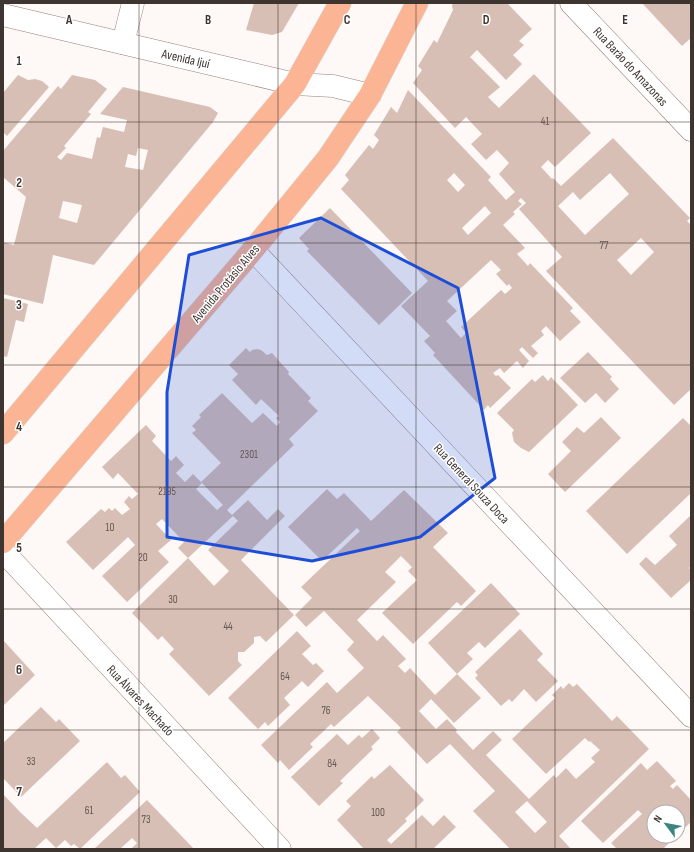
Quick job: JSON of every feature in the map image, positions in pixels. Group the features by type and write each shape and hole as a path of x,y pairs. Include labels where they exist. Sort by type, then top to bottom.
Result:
{"main road":[{"path":"3,433 295,84 340,3"},
{"name":"Avenida Protásio Alves","path":"3,542 253,250 328,158 370,95 417,3"}],"street":[{"path":"123,44 133,3"},
{"name":"Rua Barão do Amazonas","path":"571,3 691,130"},
{"name":"Avenida Ijuí","path":"3,14 295,84 333,86 370,95"},
{"name":"Rua General Souza Doca","path":"253,250 691,716"},
{"name":"Rua Álvares Machado","path":"3,551 280,849"}],"highlighted area":[{"path":"321,218 458,288 495,478 420,537 312,561 167,537 167,392 189,255"}],"building":[{"path":"254,3 299,3 282,32 272,35 246,30"},
{"path":"453,3 507,3 532,29 519,41 524,45 513,55 522,64 506,80 477,50 470,57 500,87 488,97 499,108 534,74 591,133 555,167 548,160 541,167 552,179 553,178 561,186 613,138 690,218 687,221 691,225 691,389 674,405 546,271 562,257 519,209 526,203 521,198 518,201 522,204 513,212 515,214 503,225 525,248 517,254 528,266 530,263 573,308 570,311 581,322 560,341 546,326 541,331 544,335 531,346 538,353 533,358 522,347 519,350 529,361 523,368 517,361 504,373 500,368 493,373 496,376 498,375 511,388 490,408 488,405 484,410 433,355 435,353 424,341 430,336 401,306 428,281 341,189 349,180 345,175 369,145 373,149 379,140 374,135 391,107 397,113 408,90 491,177 488,180 506,200 515,192 499,174 509,163 497,150 486,160 471,144 482,134 466,117 455,128 413,83 422,70 418,66 434,40 437,43 453,10","holes":["454,173 465,185 458,192 447,180","610,173 629,194 585,235 558,206 573,192 580,200","485,206 491,213 468,235 462,228","641,238 654,252 631,275 617,260","491,260 501,270 496,274 507,286 509,284 512,288 505,294 501,290 461,327 466,333 461,338 446,321 457,311 447,301"]},
{"path":"642,3 691,3 691,38 682,46"},
{"path":"18,75 28,80 35,79 42,81 49,87 7,136 3,132 3,93"},
{"path":"72,75 95,80 107,89 88,112 91,114 64,146 66,148 57,157 61,160 67,153 92,159 97,137 100,138 103,127 124,132 127,120 100,114 123,87 210,107 218,113 213,122 94,265 53,255 43,304 3,294 3,242 14,245 26,197 3,177 3,151 58,86 61,89","holes":["138,148 148,150 143,170 125,167 128,154 136,156","63,201 82,205 77,223 59,218"]},
{"path":"330,208 412,293 379,325 307,251 309,249 299,238"},
{"path":"3,298 28,304 24,322 16,320 7,357 3,356"},
{"path":"246,348 250,352 257,349 261,350 267,355 272,353 289,372 288,374 311,398 308,401 318,411 289,439 294,445 227,510 232,515 248,500 267,520 278,509 285,516 241,560 294,615 266,642 260,636 254,637 254,643 244,652 238,652 238,661 242,665 209,696 169,654 174,649 162,636 158,640 132,613 188,558 178,548 184,542 162,519 156,524 171,540 158,551 169,562 127,602 102,576 135,545 128,537 93,570 66,542 101,509 105,512 109,508 112,511 115,508 122,515 130,509 124,502 129,496 132,499 138,494 118,473 113,479 102,467 146,425 156,436 152,441 171,461 176,456 184,465 176,473 185,482 193,474 201,482 221,463 192,433 196,430 192,426 201,417 199,415 222,393 252,423 263,413 277,426 280,422 276,418 279,416 261,399 256,405 232,380 238,374 229,365","holes":["202,483 223,505 217,510 196,489","233,516 238,521 208,550 229,571 214,586 188,558"]},
{"path":"588,352 612,377 610,379 619,389 605,403 596,393 585,403 560,378"},
{"path":"543,375 548,381 551,377 578,405 529,452 514,442 512,433 514,430 497,413 532,379 535,382"},
{"path":"601,417 621,438 565,492 548,474 571,451 562,442 577,427 584,433"},
{"path":"683,418 691,426 691,493 627,554 586,511"},
{"path":"327,489 337,499 344,493 371,521 404,490 448,533 433,547 476,591 461,606 457,602 413,644 382,613 417,580 408,571 412,567 401,556 385,572 396,582 357,620 377,641 383,635 406,659 398,666 405,673 410,668 435,695 457,674 481,698 454,723 431,699 419,711 436,729 447,719 457,730 456,732 473,750 493,731 502,740 486,755 529,799 554,775 556,778 566,768 576,779 595,762 591,758 600,750 585,738 546,774 512,739 555,698 552,695 561,686 563,689 569,683 573,687 577,684 612,721 617,716 649,749 559,836 571,849 510,849 473,811 495,791 450,744 427,764 397,732 401,728 368,696 334,727 331,724 310,744 313,747 289,770 280,760 278,763 261,745 327,682 337,693 364,668 347,650 354,642 324,611 306,627 295,615 312,598 301,587 360,531 357,528 322,561 288,527","holes":["527,801 547,822 535,833 515,812"]},
{"path":"691,515 691,566 689,568 691,570 691,580 671,598 639,564 646,557 655,565 677,545 669,536"},
{"path":"491,583 520,614 485,648 479,642 467,653 473,659 457,674 428,643"},
{"path":"520,629 543,654 537,660 558,681 536,702 524,689 512,702 509,699 501,706 475,678 478,675 475,672"},
{"path":"297,631 311,646 302,654 313,665 316,663 324,671 308,687 302,681 284,698 290,705 268,726 265,722 258,729 228,698"},
{"path":"3,640 35,675 3,706"},
{"path":"41,707 56,722 59,719 80,741 21,797 3,778 3,743"},
{"path":"372,729 380,738 371,747 373,749 340,781 343,783 319,806 291,777 337,734 348,745 359,735 362,738"},
{"path":"657,761 676,781 670,786 673,789 677,785 691,800 691,822 686,827 686,804 646,804 646,844 668,844 663,849 617,849 611,843 642,814 638,810 603,843 581,821 641,763 647,770"},
{"path":"107,762 121,778 125,775 140,792 80,849 74,844 71,846 65,840 56,848 46,838 34,849 3,849 3,794 37,828"},
{"path":"390,765 424,800 405,819 407,821 387,840 391,844 422,815 433,826 444,815 456,827 433,849 364,849 337,820 351,806 346,801 372,776 374,779"},
{"path":"147,800 194,849 131,849 137,843 132,838 120,849 94,849"}]}
